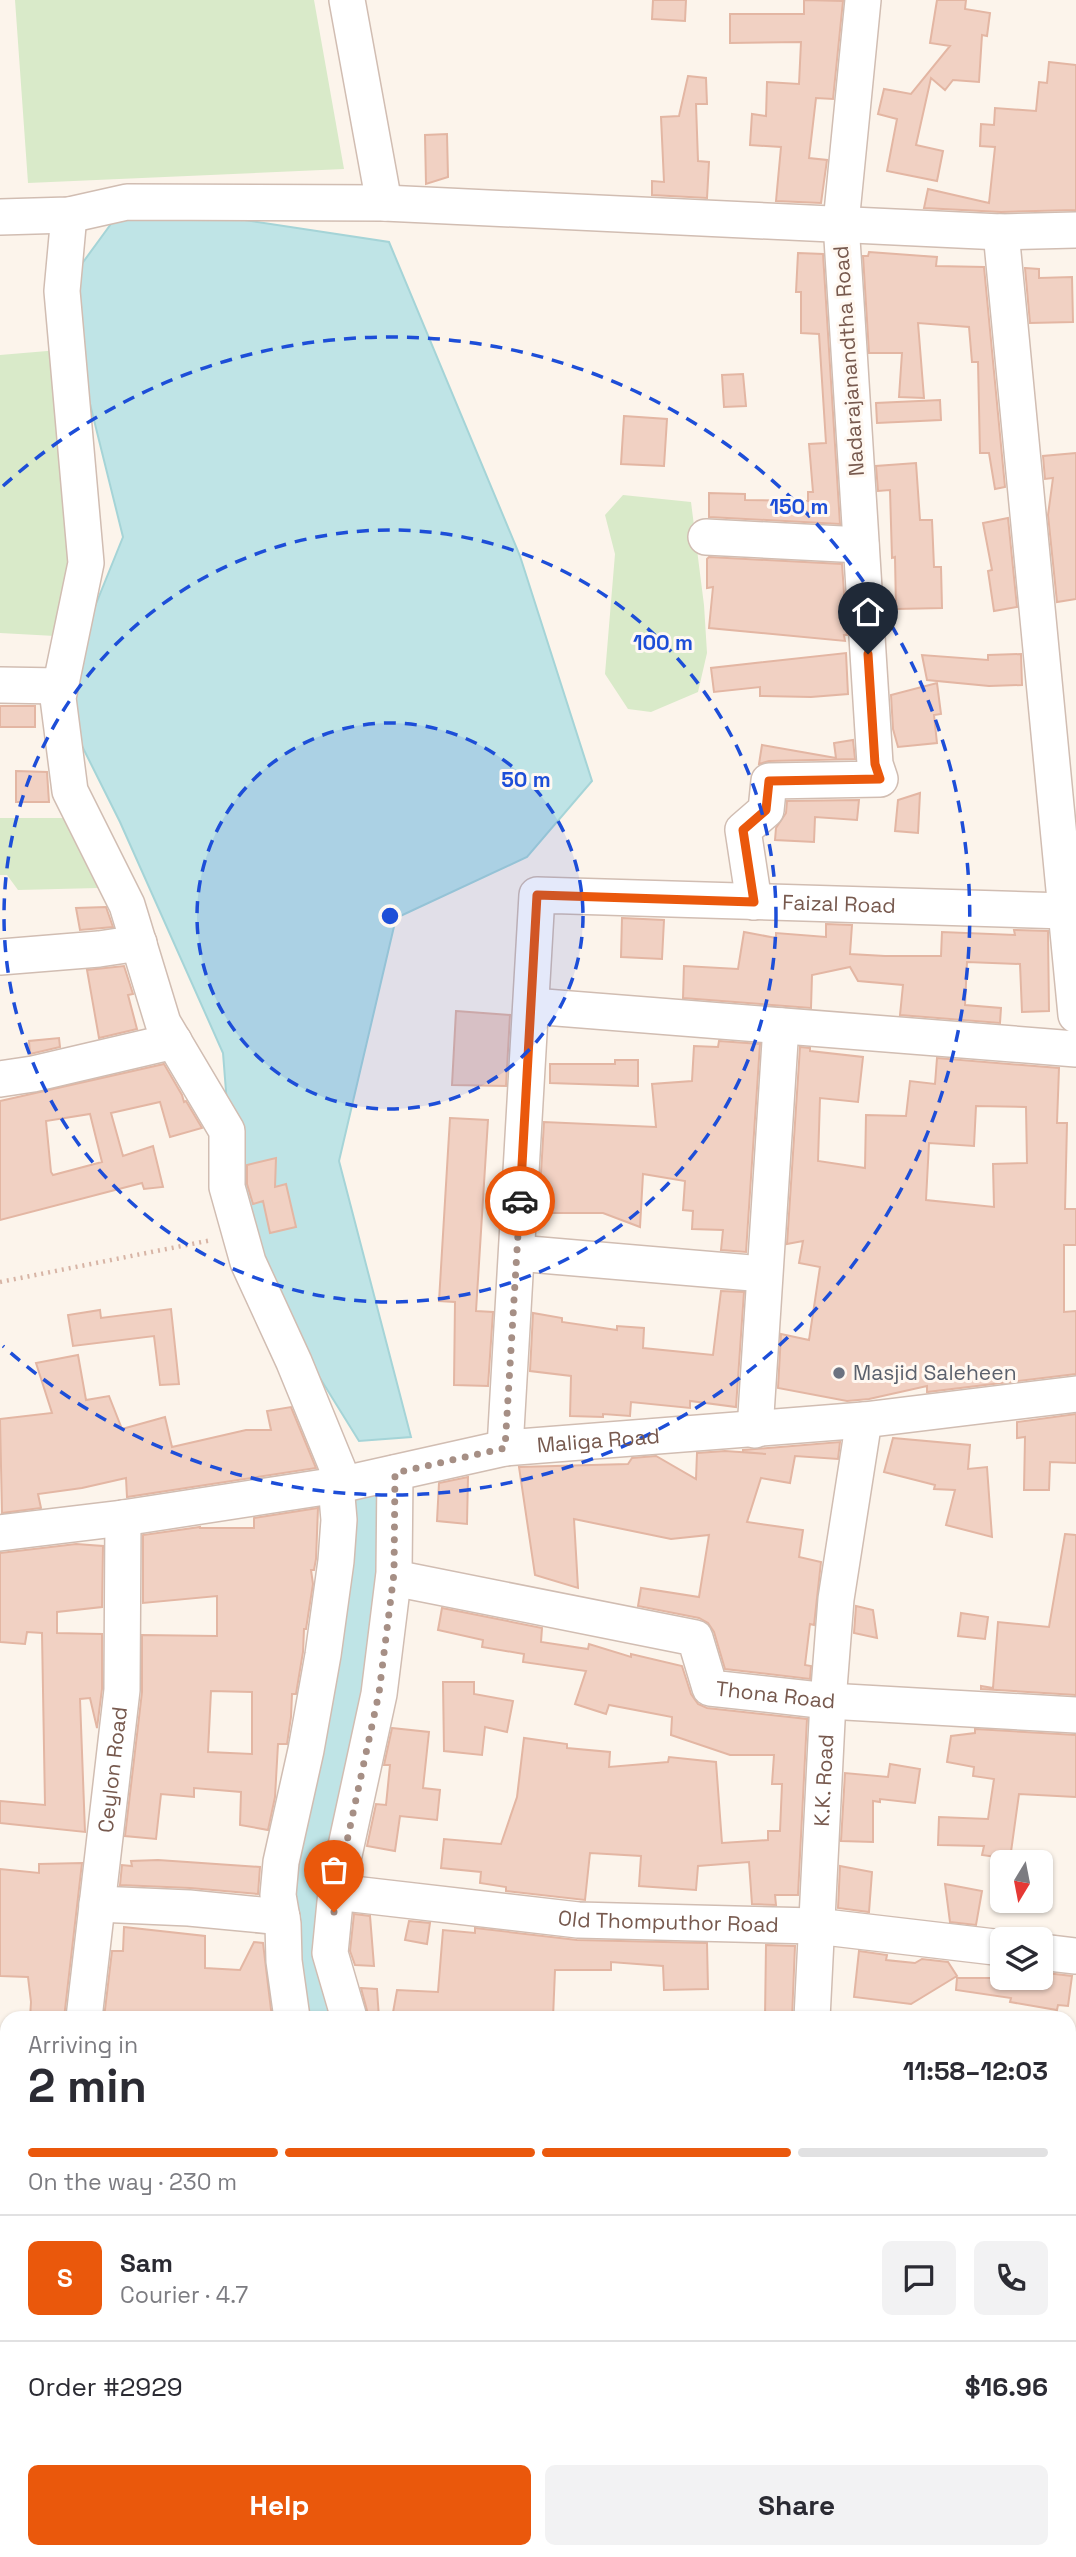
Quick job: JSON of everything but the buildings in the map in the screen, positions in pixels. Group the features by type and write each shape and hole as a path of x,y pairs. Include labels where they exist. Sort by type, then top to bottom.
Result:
{"street":[{"path":"347,0 384,202"},
{"name":"Nadarajanandtha Road","path":"754,902 743,830 766,810 769,781 880,779 875,764 841,223 863,0"},
{"path":"0,217 69,215 127,202 384,202 1000,232 1076,230"},
{"path":"69,215 62,292 86,564 58,698 70,791 127,905 163,1023 227,1131 227,1187 248,1262 294,1362 340,1484 336,1561 310,1724 281,1862 278,1895 291,2011"},
{"path":"1000,232 1076,1015"},
{"path":"706,537 861,545"},
{"path":"0,685 60,687"},
{"name":"Faizal Road","path":"505,1448 537,895 1066,912"},
{"path":"0,957 139,943"},
{"path":"532,1006 1076,1049"},
{"path":"755,1430 781,1026"},
{"path":"0,1079 33,1074 174,1041"},
{"path":"517,1253 764,1274"},
{"name":"Maliga Road","path":"0,1533 123,1518 340,1484 505,1448 864,1420 1076,1394"},
{"name":"K.K. Road","path":"812,2011 828,1701 836,1599 864,1420"},
{"path":"347,2011 330,1953 336,1892 379,1693 394,1578 395,1473"},
{"name":"Ceylon Road","path":"85,2011 122,1690 123,1518"},
{"name":"Thona Road","path":"394,1578 695,1638 710,1688 828,1701 1076,1715"},
{"name":"Old Thomputhor Road","path":"336,1892 578,1920 816,1926 990,1946"},
{"path":"97,1904 189,1908 282,1917"},
{"path":"1053,1953 1076,1956"}],"path":[{"path":"0,1282 240,1234"}],"green space":[{"path":"15,0 314,0 344,169 28,183"},
{"path":"59,350 86,563 55,636 0,633 0,355"},
{"path":"623,495 691,502 707,653 698,692 651,712 628,709 605,674 615,554 605,515"},
{"path":"0,818 71,818 98,888 18,890 7,875 0,875"}],"water":[{"path":"127,202 389,242 520,556 592,781 527,857 396,918 339,1161 411,1437 359,1441 248,1262 232,1168 223,1053 120,822 58,698 123,537 62,291"},
{"path":"395,1473 336,1892 348,2011 291,2011 284,1961 340,1488"}],"way so far":[{"path":"334,1912 379,1693 394,1573 395,1473 505,1448 520,1201"}],"place":[{"name":"Masjid Saleheen","path":"839,1373"}],"route":[{"path":"520,1201 537,895 754,902 743,830 766,810 769,781 880,779 875,764 868,654"}]}
